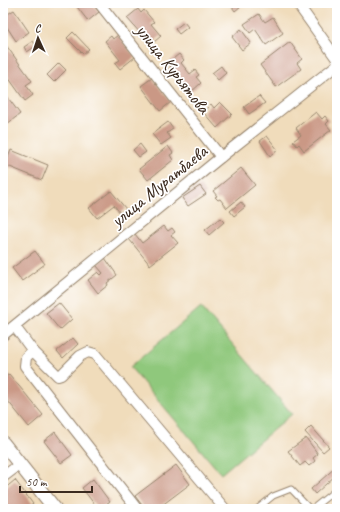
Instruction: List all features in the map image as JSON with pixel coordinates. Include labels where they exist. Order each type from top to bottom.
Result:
[{"type":"street","name":"улица Курьятова","points":[[99,3],[221,157]]},
{"type":"street","points":[[297,3],[337,59]]},
{"type":"street","name":"улица Муратбаева","points":[[3,335],[221,157],[337,65]]},
{"type":"street","points":[[14,327],[33,351],[58,376],[61,375],[80,356],[88,352],[95,354],[225,509]]},
{"type":"street","points":[[33,351],[26,357],[25,366],[137,509]]},
{"type":"street","points":[[3,443],[55,509]]},
{"type":"street","points":[[3,477],[20,464]]},
{"type":"lane","points":[[257,509],[272,496],[291,489],[311,509],[337,490]]},
{"type":"green space","points":[[201,307],[292,414],[221,474],[130,367]]},
{"type":"building","points":[[74,3],[92,3],[99,12],[88,21]]},
{"type":"building","points":[[229,3],[238,3],[241,6],[235,11]]},
{"type":"building","points":[[138,9],[141,13],[144,10],[154,22],[151,24],[161,36],[154,42],[151,39],[148,42],[127,18]]},
{"type":"building","points":[[14,10],[29,32],[16,41],[3,21],[3,17]]},
{"type":"building","points":[[259,14],[265,22],[273,17],[283,33],[266,45],[255,29],[250,33],[244,24]]},
{"type":"building","points":[[184,22],[188,27],[179,34],[175,29]]},
{"type":"building","points":[[241,29],[251,43],[242,50],[232,37]]},
{"type":"building","points":[[73,32],[89,49],[83,54],[67,38]]},
{"type":"building","points":[[118,35],[135,57],[120,69],[115,63],[120,60],[105,41],[111,36],[113,39]]},
{"type":"building","points":[[3,41],[32,81],[26,85],[33,95],[25,101],[3,70]]},
{"type":"building","points":[[33,41],[36,46],[27,52],[24,47]]},
{"type":"building","points":[[290,42],[302,59],[297,63],[301,69],[276,87],[260,65]]},
{"type":"building","points":[[179,54],[184,60],[181,63],[190,74],[195,70],[199,75],[196,77],[201,83],[190,93],[169,69],[171,67],[168,63]]},
{"type":"building","points":[[59,63],[66,70],[54,82],[47,75]]},
{"type":"building","points":[[221,66],[226,73],[218,80],[212,73]]},
{"type":"building","points":[[152,78],[171,102],[160,111],[141,86]]},
{"type":"building","points":[[3,91],[20,114],[7,124],[3,119]]},
{"type":"building","points":[[259,96],[265,103],[249,114],[244,107]]},
{"type":"building","points":[[220,102],[232,114],[217,128],[203,112],[211,104],[214,108]]},
{"type":"building","points":[[316,112],[322,119],[325,116],[329,121],[326,124],[331,130],[304,151],[299,144],[297,146],[293,141],[301,135],[296,128]]},
{"type":"building","points":[[168,122],[173,129],[167,133],[171,138],[161,145],[152,134]]},
{"type":"building","points":[[267,136],[278,150],[270,156],[260,141]]},
{"type":"building","points":[[140,144],[146,152],[139,157],[133,150]]},
{"type":"building","points":[[168,146],[173,153],[170,155],[173,160],[148,180],[139,169]]},
{"type":"building","points":[[11,150],[48,165],[42,180],[5,165]]},
{"type":"building","points":[[241,168],[255,185],[227,208],[220,199],[218,200],[215,197],[217,196],[213,191]]},
{"type":"building","points":[[200,186],[206,194],[188,206],[182,198]]},
{"type":"building","points":[[111,191],[126,209],[120,213],[114,205],[97,218],[89,208]]},
{"type":"building","points":[[241,202],[245,207],[234,216],[230,211]]},
{"type":"building","points":[[220,218],[224,222],[209,235],[205,230]]},
{"type":"building","points":[[164,226],[168,231],[172,228],[175,232],[171,235],[178,243],[150,265],[129,239],[135,234],[142,243]]},
{"type":"building","points":[[35,251],[45,264],[22,281],[12,268]]},
{"type":"building","points":[[105,258],[117,275],[98,293],[88,280],[98,272],[101,275],[103,273],[96,265]]},
{"type":"building","points":[[59,303],[72,319],[60,330],[46,313]]},
{"type":"building","points":[[73,338],[78,344],[63,358],[57,351]]},
{"type":"building","points":[[9,374],[43,415],[29,427],[3,395],[3,379]]},
{"type":"building","points":[[311,426],[329,447],[323,452],[305,432]]},
{"type":"building","points":[[55,432],[72,455],[61,463],[44,441]]},
{"type":"building","points":[[306,438],[318,454],[313,458],[315,461],[309,466],[305,462],[300,466],[288,451]]},
{"type":"building","points":[[176,465],[190,484],[157,509],[145,509],[135,496]]},
{"type":"building","points":[[337,466],[337,474],[315,494],[311,489]]},
{"type":"building","points":[[93,479],[110,502],[101,509],[98,509],[82,488]]},
{"type":"building","points":[[15,480],[33,504],[27,509],[7,509],[3,504],[3,490]]}]
